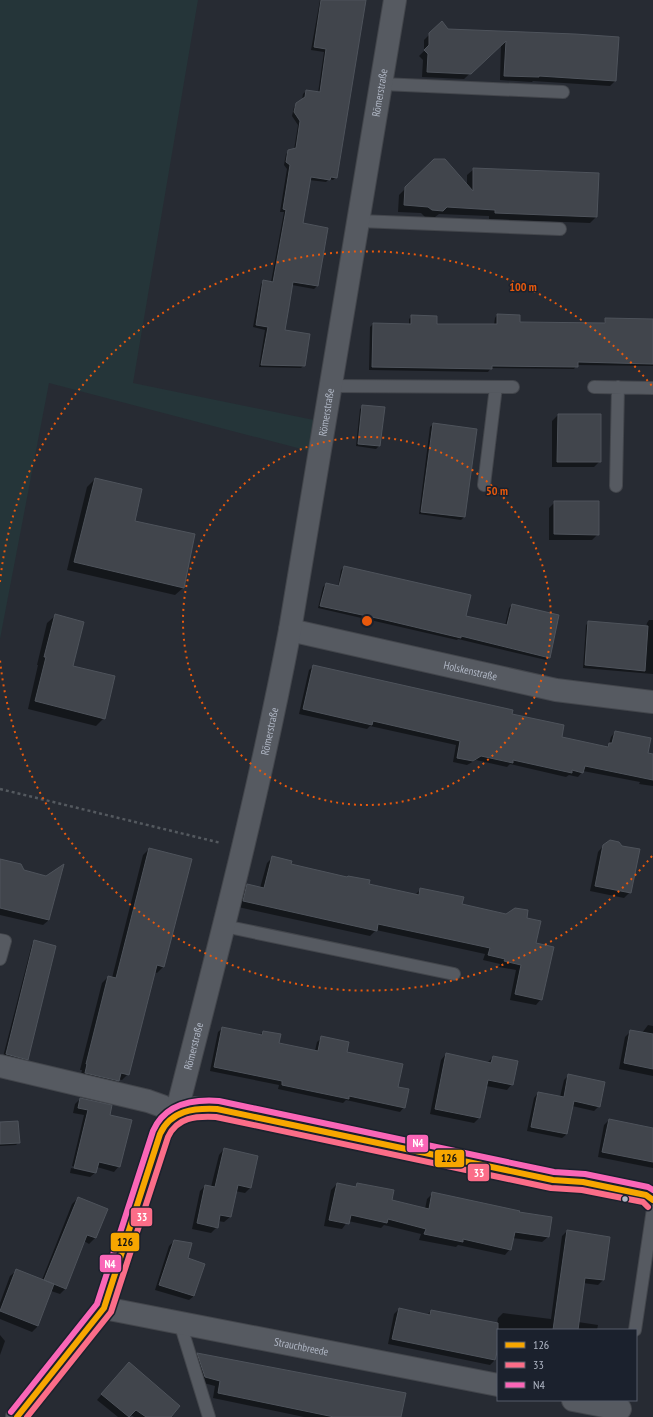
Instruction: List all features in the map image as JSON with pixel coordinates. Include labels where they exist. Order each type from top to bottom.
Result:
[{"type":"street","name":"Römerstraße","points":[[18,1417],[104,1308],[156,1147],[164,1127],[176,1114],[224,926],[278,692],[290,630],[395,0]]},
{"type":"street","name":"Holskenstraße","points":[[290,630],[556,690],[653,702]]},
{"type":"street","points":[[0,1066],[148,1101],[162,1106],[176,1114],[196,1108],[217,1110],[554,1180],[584,1182],[638,1193],[646,1195],[653,1200]]},
{"type":"street","name":"Strauchbreede","points":[[104,1308],[497,1385]]},
{"type":"street","points":[[579,1401],[623,1409]]},
{"type":"lane","points":[[382,84],[563,92]]},
{"type":"lane","points":[[359,221],[560,230]]},
{"type":"lane","points":[[330,386],[513,387]]},
{"type":"lane","points":[[484,485],[496,387]]},
{"type":"lane","points":[[594,387],[653,388]]},
{"type":"lane","points":[[616,486],[618,387]]},
{"type":"lane","points":[[224,926],[454,974]]},
{"type":"lane","points":[[0,940],[5,941],[0,959]]},
{"type":"lane","points":[[635,1329],[653,1209]]},
{"type":"lane","points":[[180,1323],[209,1417]]},
{"type":"path","points":[[0,789],[242,848]]},
{"type":"shaded area","points":[[0,0],[198,0],[133,383],[314,420],[309,451],[49,383],[0,639]]},
{"type":"building","points":[[321,0],[366,0],[337,178],[331,177],[330,180],[311,177],[303,223],[328,228],[318,286],[293,282],[285,330],[310,334],[305,366],[261,365],[268,327],[256,325],[263,280],[273,282],[286,210],[283,209],[290,165],[286,162],[288,150],[296,148],[300,121],[294,112],[296,103],[305,97],[306,90],[320,92],[326,49],[314,47]]},
{"type":"building","points":[[442,21],[448,29],[619,37],[616,81],[539,76],[504,76],[506,41],[471,74],[427,72],[428,54],[424,50],[429,45],[429,33]]},
{"type":"building","points":[[434,159],[445,159],[473,191],[473,168],[599,173],[597,217],[495,213],[495,210],[447,207],[443,211],[432,210],[428,207],[404,205],[405,187]]},
{"type":"building","points":[[497,314],[520,315],[520,322],[605,323],[605,318],[653,319],[653,364],[578,362],[578,367],[492,366],[492,369],[372,367],[373,323],[411,324],[411,315],[437,316],[437,324],[497,324]]},
{"type":"building","points":[[362,405],[385,407],[380,446],[358,444]]},
{"type":"building","points":[[558,414],[601,414],[601,462],[557,462]]},
{"type":"building","points":[[433,423],[477,429],[465,517],[421,512]]},
{"type":"building","points":[[95,478],[142,489],[135,521],[195,534],[184,588],[74,562]]},
{"type":"building","points":[[554,501],[599,501],[599,535],[554,534]]},
{"type":"building","points":[[344,566],[471,595],[466,616],[507,625],[512,604],[559,615],[550,658],[461,636],[461,638],[320,606],[326,583],[339,586]]},
{"type":"building","points":[[55,614],[84,622],[73,666],[115,676],[105,719],[35,701]]},
{"type":"building","points":[[588,621],[648,626],[645,671],[585,665]]},
{"type":"building","points":[[313,665],[513,710],[512,714],[564,725],[562,737],[608,747],[609,743],[612,743],[615,731],[651,738],[648,753],[653,754],[653,780],[585,766],[583,773],[572,770],[572,773],[513,760],[513,763],[481,756],[473,761],[457,758],[460,741],[373,721],[372,725],[303,709]]},
{"type":"building","points":[[610,840],[619,842],[622,846],[640,849],[631,893],[595,886],[603,845]]},
{"type":"building","points":[[149,848],[192,859],[164,967],[157,965],[129,1075],[121,1073],[119,1081],[85,1073],[86,1064],[108,976],[116,978]]},
{"type":"building","points":[[272,856],[292,861],[291,864],[347,877],[370,880],[369,884],[419,895],[420,888],[464,897],[462,904],[506,914],[515,908],[528,910],[527,918],[541,921],[536,943],[554,947],[542,1000],[515,994],[521,965],[488,955],[490,948],[378,924],[377,931],[243,901],[247,884],[264,888]]},
{"type":"building","points":[[0,859],[21,864],[24,870],[46,876],[64,864],[49,920],[0,908]]},
{"type":"building","points":[[34,940],[56,946],[28,1060],[6,1054]]},
{"type":"building","points":[[222,1027],[262,1035],[263,1031],[281,1034],[279,1043],[318,1051],[321,1036],[349,1042],[347,1052],[403,1064],[398,1087],[409,1089],[405,1108],[349,1096],[349,1099],[282,1085],[282,1081],[214,1067]]},
{"type":"building","points":[[630,1030],[653,1034],[653,1069],[624,1063]]},
{"type":"building","points":[[446,1053],[491,1063],[493,1056],[518,1061],[513,1085],[488,1080],[480,1118],[435,1109]]},
{"type":"building","points":[[568,1074],[605,1082],[600,1107],[574,1101],[567,1134],[531,1127],[538,1092],[564,1097]]},
{"type":"building","points":[[80,1098],[112,1105],[110,1115],[132,1120],[120,1167],[99,1162],[96,1173],[74,1168],[88,1110],[78,1108]]},
{"type":"building","points":[[609,1119],[653,1128],[653,1162],[602,1152]]},
{"type":"building","points":[[18,1121],[20,1143],[0,1144],[0,1122]]},
{"type":"building","points":[[224,1148],[258,1156],[251,1188],[238,1185],[231,1217],[220,1215],[218,1228],[197,1223],[205,1185],[215,1187]]},
{"type":"building","points":[[337,1183],[356,1187],[357,1183],[394,1190],[392,1200],[429,1209],[432,1192],[520,1211],[519,1212],[552,1217],[549,1237],[515,1232],[511,1250],[463,1239],[463,1242],[424,1234],[426,1229],[388,1219],[387,1223],[351,1215],[349,1224],[329,1220]]},
{"type":"building","points":[[78,1197],[108,1209],[96,1238],[87,1235],[66,1289],[44,1280]]},
{"type":"building","points":[[567,1230],[610,1237],[604,1280],[585,1278],[578,1329],[553,1329]]},
{"type":"building","points":[[174,1240],[192,1243],[188,1258],[205,1264],[194,1296],[159,1285]]},
{"type":"building","points":[[16,1269],[54,1284],[38,1326],[0,1311]]},
{"type":"building","points":[[399,1308],[430,1315],[431,1310],[498,1323],[497,1352],[495,1360],[392,1339]]},
{"type":"building","points":[[197,1353],[406,1393],[401,1417],[334,1417],[218,1393],[220,1381],[205,1377]]},
{"type":"building","points":[[129,1362],[180,1406],[171,1417],[146,1417],[136,1410],[129,1417],[101,1394]]},
{"type":"transit line","name":"N4","points":[[11,1412],[97,1304],[153,1131],[158,1122],[165,1115],[180,1105],[189,1102],[219,1101],[554,1172],[585,1174],[648,1187],[653,1190]]},
{"type":"transit line","name":"126","points":[[17,1417],[104,1308],[160,1134],[170,1120],[184,1112],[200,1109],[217,1109],[553,1180],[583,1182],[646,1195],[653,1200]]},
{"type":"transit line","name":"33","points":[[27,1417],[111,1312],[168,1137],[176,1125],[188,1119],[216,1117],[551,1188],[582,1190],[643,1202],[648,1207]]}]
